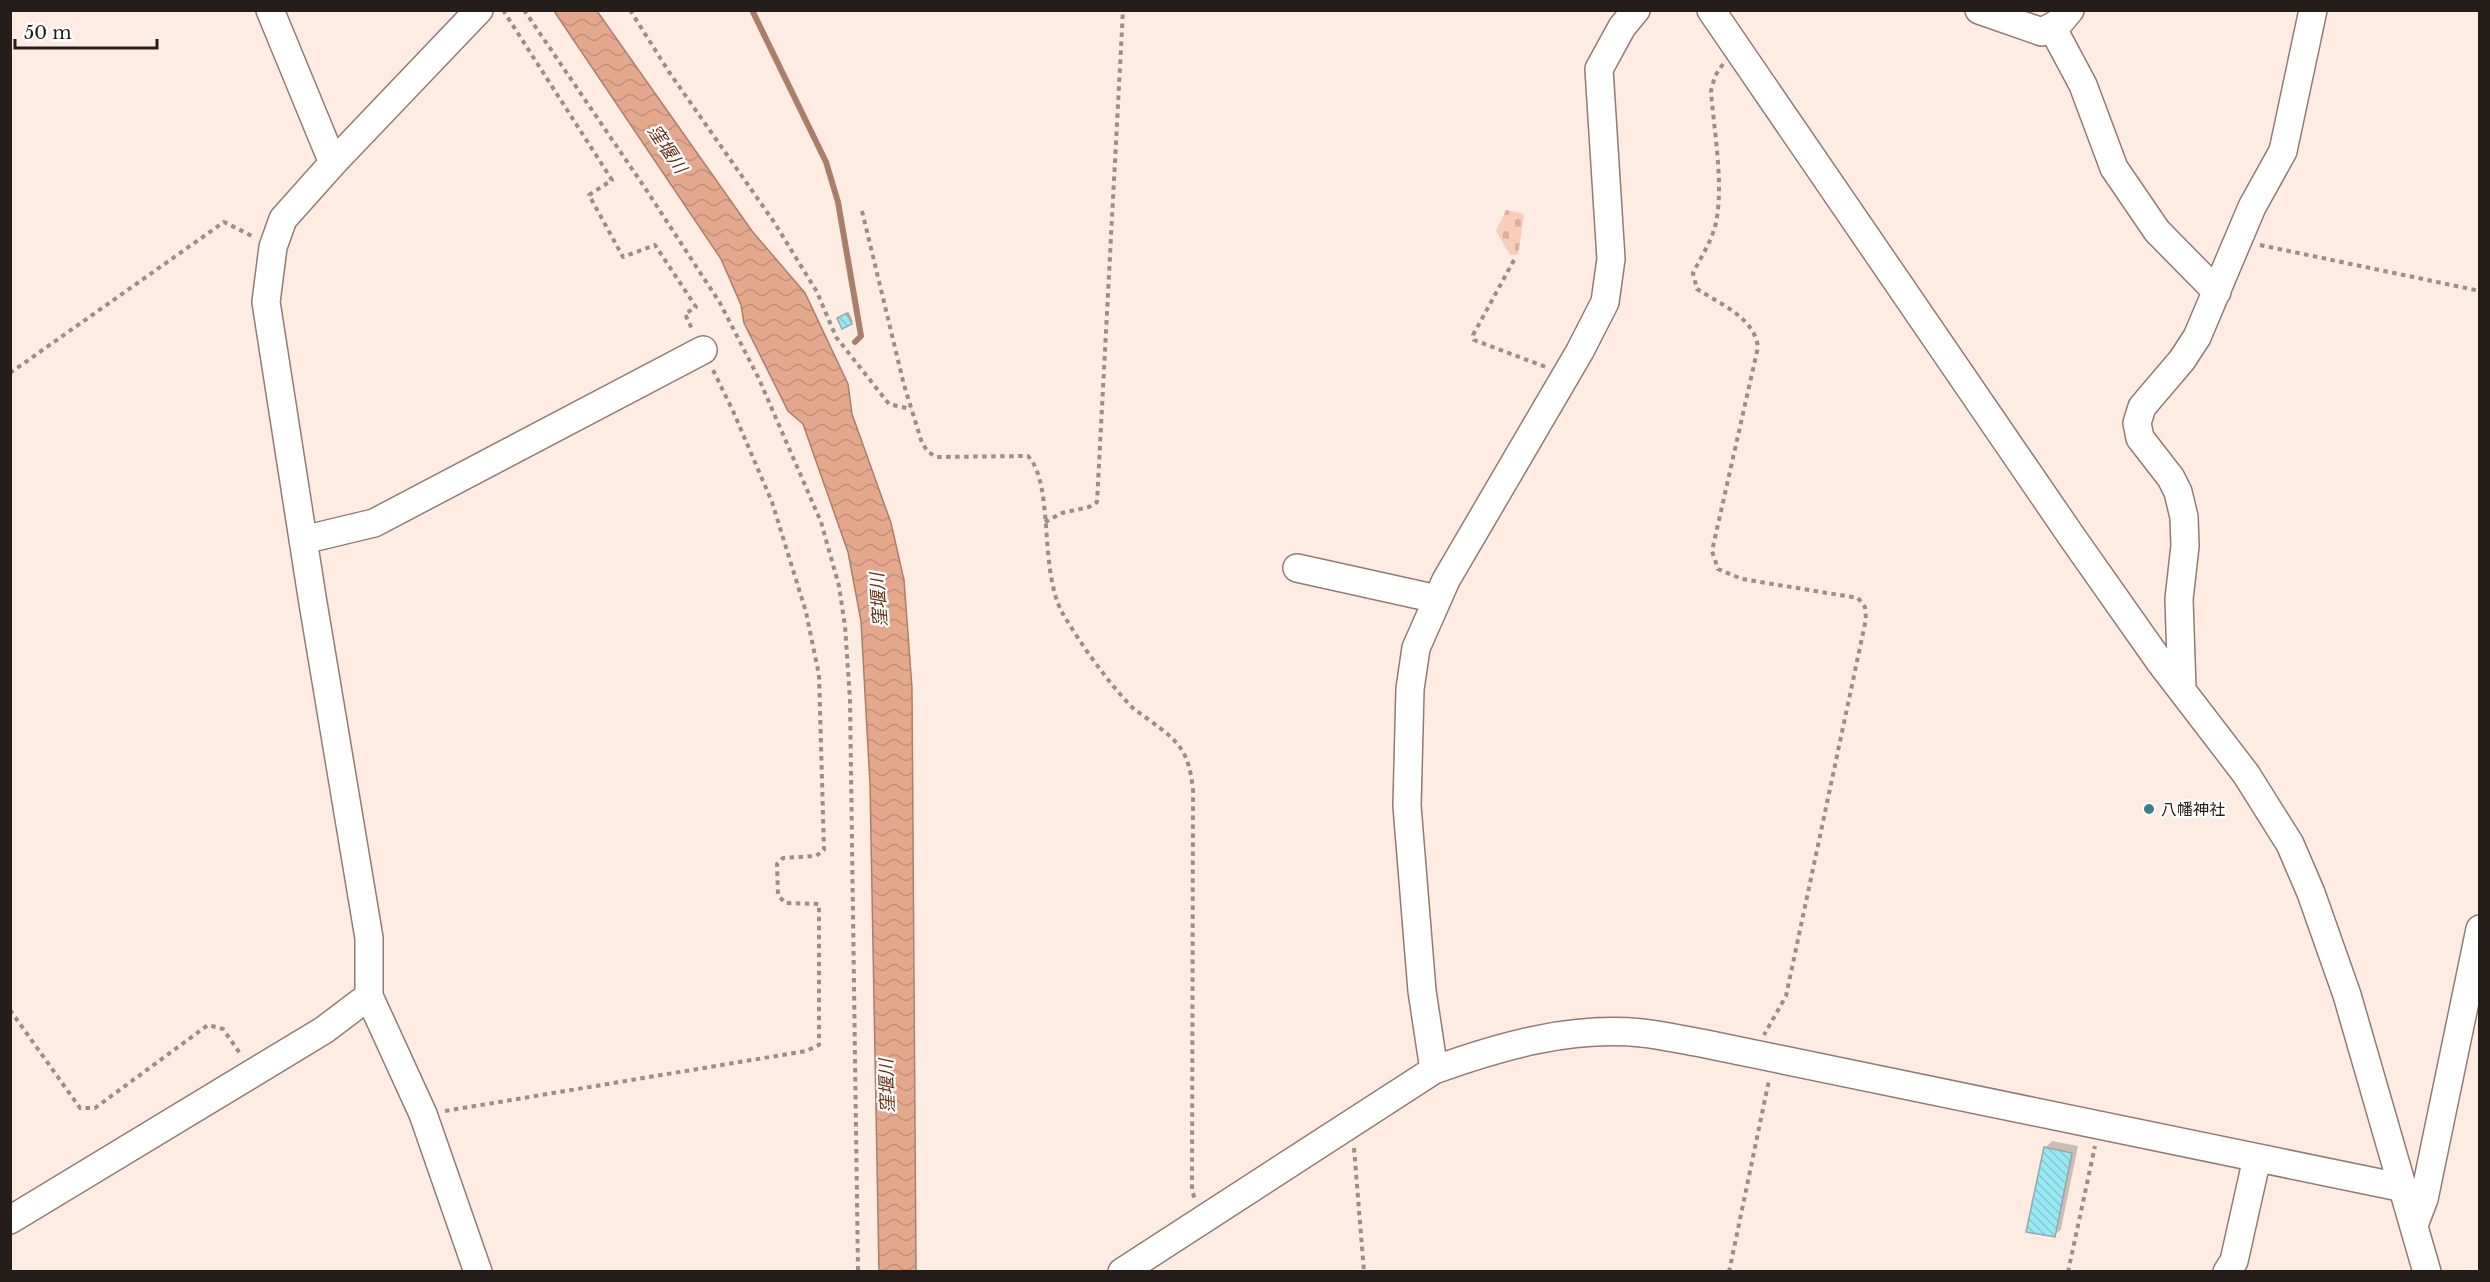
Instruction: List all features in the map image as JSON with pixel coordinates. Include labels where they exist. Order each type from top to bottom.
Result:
[{"type":"street","points":[[270,10],[333,163]]},
{"type":"street","points":[[478,1272],[423,1114],[369,996],[369,938],[266,303],[273,247],[283,219],[333,163],[479,10]]},
{"type":"street","points":[[1434,1070],[1422,990],[1411,883],[1407,806],[1410,689],[1416,648],[1446,580],[1566,375],[1605,302],[1611,259],[1599,69],[1622,27],[1636,10]]},
{"type":"street","points":[[1711,10],[2072,537],[2182,690],[2246,774],[2290,844],[2311,893],[2346,995],[2427,1272]]},
{"type":"street","points":[[1978,10],[2042,32],[2061,19],[2114,168],[2157,231],[2217,292]]},
{"type":"street","points":[[2182,690],[2179,598],[2186,546],[2184,517],[2178,492],[2171,478],[2140,438],[2136,423],[2142,407],[2182,360],[2197,337],[2252,207],[2283,151],[2313,10]]},
{"type":"street","points":[[303,540],[374,523],[703,350]]},
{"type":"street","points":[[1297,568],[1437,599]]},
{"type":"street","points":[[2414,1225],[2427,1188],[2480,929]]},
{"type":"street","points":[[10,1220],[324,1030],[369,996]]},
{"type":"street","points":[[1122,1272],[1434,1070],[1487,1052],[1543,1037],[1590,1032],[1641,1033],[2404,1188]]},
{"type":"street","points":[[2227,1272],[2234,1261],[2257,1158]]},
{"type":"path","points":[[423,1114],[806,1051],[819,1045],[819,904],[784,903],[778,895],[777,864],[783,858],[816,856],[824,850],[819,675],[806,612],[772,502],[734,411],[685,314],[696,306],[655,245],[623,257],[589,195],[612,180],[503,10]]},
{"type":"path","points":[[524,10],[720,303],[785,434],[821,522],[838,586],[845,626],[851,735],[858,1272]]},
{"type":"path","points":[[630,10],[669,72],[774,222],[817,292],[836,337],[848,355],[864,370],[889,404],[911,409]]},
{"type":"path","points":[[1045,522],[1062,513],[1089,507],[1097,502],[1123,10]]},
{"type":"path","points":[[1728,1272],[1764,1057],[1786,996],[1866,619],[1865,607],[1858,598],[1742,579],[1718,569],[1712,551],[1758,347],[1756,334],[1748,322],[1697,289],[1693,273],[1711,239],[1717,219],[1719,193],[1711,91],[1715,76],[1736,46]]},
{"type":"path","points":[[862,211],[911,409],[922,443],[928,452],[937,457],[1028,456],[1036,464],[1050,575],[1064,614],[1118,692],[1130,706],[1179,745],[1190,764],[1193,790],[1192,1191],[1201,1220]]},
{"type":"path","points":[[10,373],[224,222],[273,247]]},
{"type":"path","points":[[2238,240],[2480,291]]},
{"type":"path","points":[[1514,260],[1473,335],[1474,340],[1566,375]]},
{"type":"path","points":[[10,1010],[80,1108],[95,1108],[208,1025],[223,1029],[253,1073]]},
{"type":"path","points":[[1352,1123],[1364,1272]]},
{"type":"path","points":[[2068,1272],[2100,1126]]},
{"type":"green space","points":[[1506,210],[1524,214],[1518,255],[1510,255],[1496,231]]},
{"type":"water","name":"窪堰川","points":[[554,11],[597,11],[752,231],[805,293],[848,384],[852,414],[891,523],[904,580],[912,688],[916,1271],[879,1271],[870,784],[861,621],[848,552],[803,424],[788,411],[744,323],[741,305],[721,259]]},
{"type":"building","points":[[847,313],[852,324],[842,329],[837,318]]},
{"type":"building","points":[[2044,1147],[2072,1153],[2055,1237],[2026,1232]]},
{"type":"waterway","points":[[752,10],[826,162],[838,202],[861,336],[855,342]]},
{"type":"place","name":"八幡神社","points":[[2149,809]]}]
